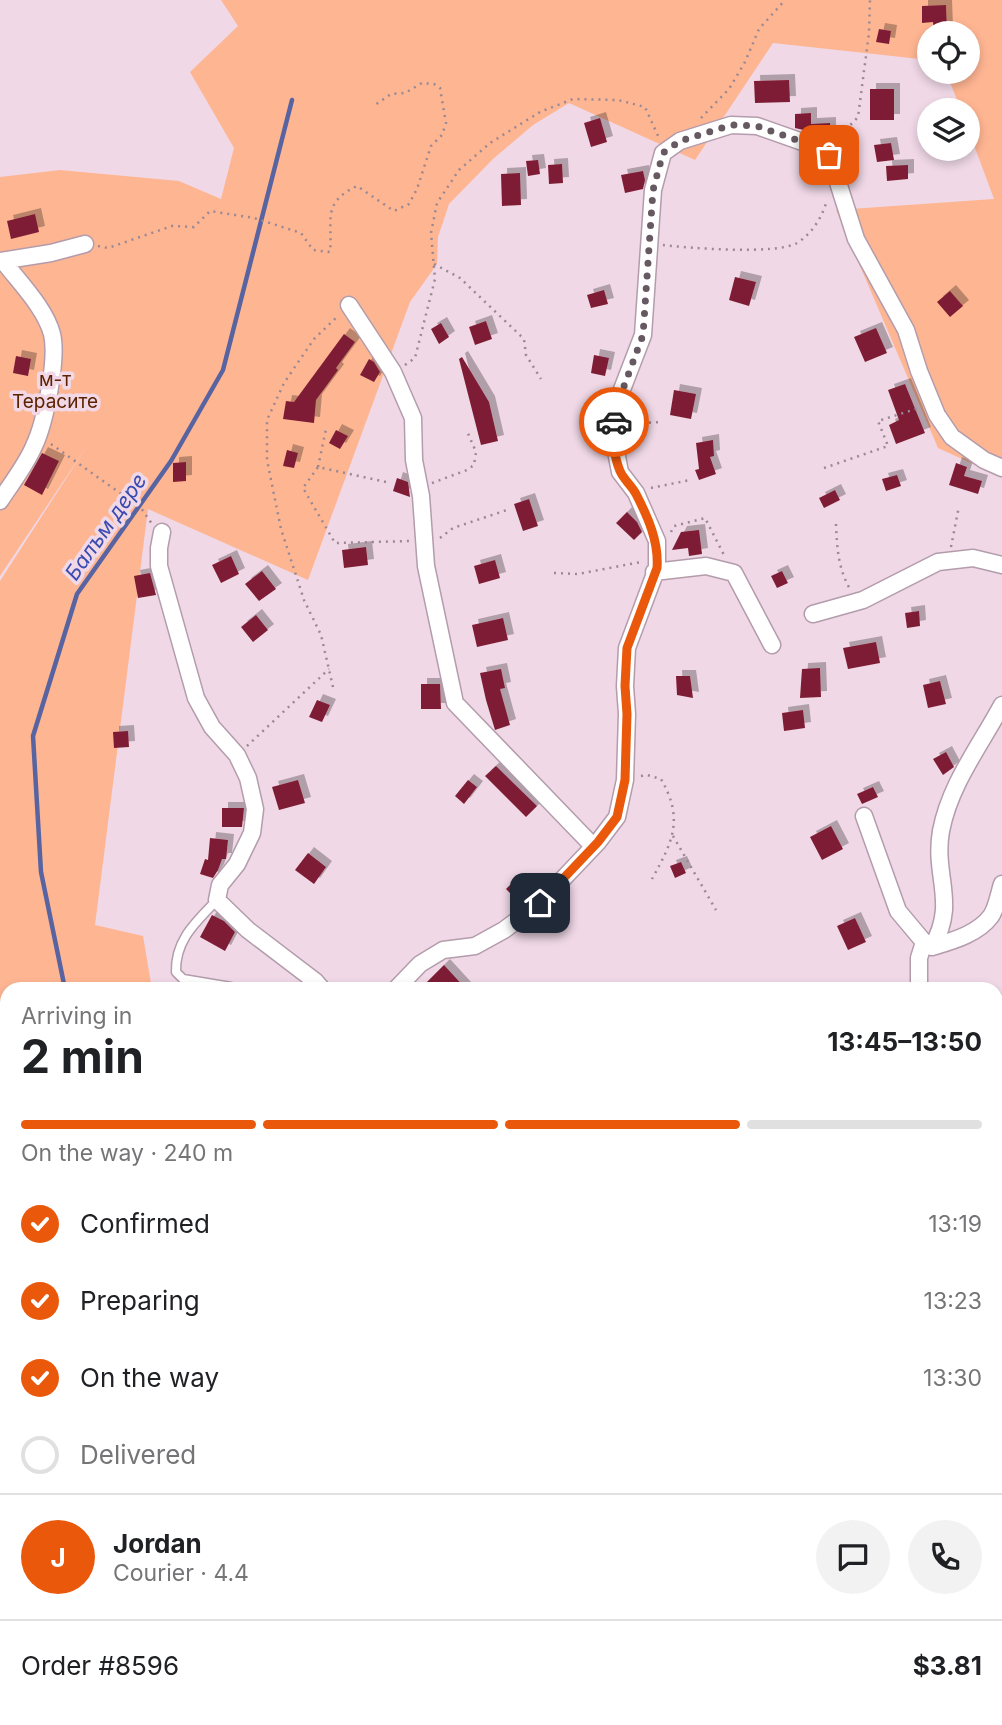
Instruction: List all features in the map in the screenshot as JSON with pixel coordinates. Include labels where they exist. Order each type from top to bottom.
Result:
[{"type":"street","points":[[402,982],[419,964],[443,950],[475,946],[504,930],[540,903],[617,817],[625,780],[627,648],[656,565],[657,541],[634,491],[620,472],[612,436],[617,405],[643,335],[653,190],[663,153],[680,141],[731,125],[757,126],[828,151],[856,239],[906,330],[932,404],[952,438],[984,460],[1002,468]]},
{"type":"street","points":[[0,502],[39,436],[54,363],[52,334],[38,307],[2,261],[85,244]]},
{"type":"street","points":[[349,305],[393,372],[413,418],[414,460],[426,566],[455,703],[593,846]]},
{"type":"street","points":[[160,540],[159,566],[196,698],[212,727],[237,755],[248,778],[255,809],[252,833],[237,864],[220,885],[217,900],[248,930],[316,982]]},
{"type":"street","points":[[813,614],[856,602],[938,562],[973,558],[1002,565]]},
{"type":"street","points":[[656,565],[706,566],[734,573],[772,645]]},
{"type":"street","points":[[919,982],[919,958],[942,930],[946,902],[939,862],[942,830],[956,782],[1002,705]]},
{"type":"street","points":[[864,816],[898,911],[928,944]]},
{"type":"street","points":[[928,944],[956,939],[978,928],[992,915],[1002,884]]},
{"type":"lane","points":[[201,982],[183,979],[176,972],[176,958],[180,943],[217,900]]},
{"type":"path","points":[[696,123],[729,89],[745,62],[759,29],[785,0]]},
{"type":"path","points":[[828,151],[858,117],[869,33],[870,0]]},
{"type":"path","points":[[85,244],[108,248],[172,226],[194,227],[210,211],[254,218],[301,233],[313,250],[330,252],[332,231],[329,216],[335,202],[357,186],[394,211],[409,204],[417,189],[431,146],[442,135],[446,123],[440,88],[433,84],[422,83],[405,93],[391,94],[375,104]]},
{"type":"path","points":[[393,372],[415,358],[435,279],[431,233],[437,203],[459,170],[490,143],[540,112],[573,99],[618,100],[645,107],[657,131],[663,153]]},
{"type":"path","points":[[649,244],[765,249],[794,245],[812,232],[827,202],[828,191]]},
{"type":"path","points":[[434,264],[460,278],[524,339],[526,355],[541,379]]},
{"type":"path","points":[[333,687],[321,635],[304,600],[281,529],[267,460],[267,420],[284,383],[314,339],[349,305]]},
{"type":"path","points":[[824,467],[888,446],[878,421],[932,404]]},
{"type":"path","points":[[614,425],[661,422]]},
{"type":"path","points":[[326,429],[318,467],[303,488],[335,543],[403,540],[425,544],[435,541],[453,528],[507,510]]},
{"type":"path","points":[[419,488],[474,465],[476,453],[467,431]]},
{"type":"path","points":[[39,436],[141,509],[160,540]]},
{"type":"path","points":[[318,467],[386,482]]},
{"type":"path","points":[[634,491],[690,480]]},
{"type":"path","points":[[950,561],[952,533],[959,506]]},
{"type":"path","points":[[554,572],[578,574],[656,565],[674,526],[705,518],[734,573]]},
{"type":"path","points":[[836,524],[837,555],[842,575],[856,602]]},
{"type":"path","points":[[237,755],[329,668]]},
{"type":"path","points":[[625,780],[647,775],[661,779],[671,796],[675,830],[652,880]]},
{"type":"path","points":[[673,836],[716,909]]},
{"type":"green space","name":"м-т Терасите","points":[[221,0],[1002,0],[1002,477],[938,448],[836,210],[994,199],[980,161],[980,98],[956,98],[951,84],[980,84],[980,21],[917,21],[917,59],[773,43],[695,160],[569,103],[533,125],[493,159],[449,204],[438,237],[437,264],[410,302],[308,580],[148,509],[95,925],[143,936],[151,982],[0,982],[0,581],[87,446],[0,576],[0,177],[60,170],[179,181],[221,199],[234,148],[190,72],[238,26]]},
{"type":"building","points":[[946,5],[947,21],[922,21],[922,6]]},
{"type":"building","points":[[879,29],[891,31],[889,44],[876,42]]},
{"type":"building","points":[[789,80],[790,102],[755,103],[754,81]]},
{"type":"building","points":[[870,89],[894,89],[894,120],[870,120]]},
{"type":"building","points":[[811,113],[811,124],[830,123],[830,141],[812,132],[795,128],[795,114]]},
{"type":"building","points":[[600,118],[607,142],[591,147],[584,123]]},
{"type":"building","points":[[891,143],[894,160],[877,162],[874,145]]},
{"type":"building","points":[[538,160],[540,174],[528,176],[526,161]]},
{"type":"building","points":[[562,164],[563,183],[549,184],[548,165]]},
{"type":"building","points":[[908,165],[908,179],[887,181],[886,166]]},
{"type":"building","points":[[643,171],[643,189],[625,193],[621,175]]},
{"type":"building","points":[[520,173],[521,205],[502,206],[501,174]]},
{"type":"building","points":[[35,214],[39,232],[11,239],[7,221]]},
{"type":"building","points":[[735,277],[756,282],[749,306],[729,300]]},
{"type":"building","points":[[604,290],[608,304],[591,308],[587,295]]},
{"type":"building","points":[[950,291],[963,306],[950,317],[937,302]]},
{"type":"building","points":[[486,321],[492,339],[475,345],[469,327]]},
{"type":"building","points":[[441,323],[449,337],[439,344],[431,329]]},
{"type":"building","points":[[876,328],[887,353],[865,362],[854,337]]},
{"type":"building","points":[[344,334],[355,342],[316,400],[314,423],[283,419],[286,401],[294,402]]},
{"type":"building","points":[[594,355],[609,358],[605,376],[591,373]]},
{"type":"building","points":[[16,356],[31,359],[28,376],[13,373]]},
{"type":"building","points":[[462,357],[489,402],[498,441],[481,445],[459,359]]},
{"type":"building","points":[[369,359],[380,372],[374,382],[360,375]]},
{"type":"building","points":[[905,384],[925,433],[896,444],[889,425],[899,420],[888,390]]},
{"type":"building","points":[[674,390],[696,394],[691,419],[670,415]]},
{"type":"building","points":[[336,430],[348,436],[340,449],[329,443]]},
{"type":"building","points":[[713,440],[714,456],[710,457],[716,474],[699,480],[695,470],[699,469],[696,443]]},
{"type":"building","points":[[287,450],[298,453],[294,468],[283,466]]},
{"type":"building","points":[[42,453],[59,461],[42,495],[24,485]]},
{"type":"building","points":[[186,462],[186,481],[173,482],[173,463]]},
{"type":"building","points":[[956,463],[967,467],[964,476],[982,481],[978,494],[949,485]]},
{"type":"building","points":[[897,475],[901,486],[886,491],[882,479]]},
{"type":"building","points":[[397,478],[408,482],[410,497],[393,491]]},
{"type":"building","points":[[835,490],[840,500],[824,508],[819,498]]},
{"type":"building","points":[[529,499],[538,526],[523,531],[514,504]]},
{"type":"building","points":[[627,512],[642,532],[634,540],[616,523]]},
{"type":"building","points":[[699,530],[702,554],[689,556],[688,548],[672,550],[681,532]]},
{"type":"building","points":[[366,547],[368,565],[344,568],[342,550]]},
{"type":"building","points":[[231,556],[239,574],[221,583],[212,565]]},
{"type":"building","points":[[495,560],[500,578],[479,584],[474,566]]},
{"type":"building","points":[[262,571],[276,589],[259,601],[245,584]]},
{"type":"building","points":[[782,571],[788,583],[777,588],[771,576]]},
{"type":"building","points":[[150,573],[156,595],[138,598],[134,576]]},
{"type":"building","points":[[919,611],[920,626],[907,628],[905,613]]},
{"type":"building","points":[[256,615],[268,630],[253,642],[241,627]]},
{"type":"building","points":[[503,618],[508,640],[477,647],[472,625]]},
{"type":"building","points":[[876,642],[880,663],[848,669],[843,648]]},
{"type":"building","points":[[820,668],[821,697],[800,698],[802,669]]},
{"type":"building","points":[[501,669],[505,688],[500,689],[510,725],[495,730],[480,673]]},
{"type":"building","points":[[676,676],[690,676],[693,698],[677,695]]},
{"type":"building","points":[[940,681],[946,704],[928,708],[923,685]]},
{"type":"building","points":[[421,684],[440,684],[441,709],[421,709]]},
{"type":"building","points":[[317,700],[330,705],[322,722],[309,717]]},
{"type":"building","points":[[803,710],[805,728],[784,731],[782,713]]},
{"type":"building","points":[[128,731],[129,747],[114,748],[113,732]]},
{"type":"building","points":[[946,752],[954,767],[943,775],[933,759]]},
{"type":"building","points":[[496,766],[537,806],[526,817],[485,776]]},
{"type":"building","points":[[298,780],[305,803],[279,810],[272,787]]},
{"type":"building","points":[[468,780],[477,787],[464,804],[455,796]]},
{"type":"building","points":[[873,787],[878,797],[862,804],[857,794]]},
{"type":"building","points":[[222,808],[244,808],[242,827],[222,827]]},
{"type":"building","points":[[831,826],[843,849],[822,860],[810,837]]},
{"type":"building","points":[[210,838],[228,840],[226,859],[222,859],[213,878],[200,874],[205,859],[208,860]]},
{"type":"building","points":[[308,853],[326,867],[314,884],[295,870]]},
{"type":"building","points":[[681,862],[686,873],[675,878],[670,866]]},
{"type":"building","points":[[516,879],[528,892],[518,901],[506,889]]},
{"type":"building","points":[[212,915],[224,921],[235,932],[225,951],[200,937]]},
{"type":"building","points":[[855,918],[866,942],[848,950],[837,926]]},
{"type":"building","points":[[444,965],[460,982],[427,982]]},
{"type":"waterway","name":"Балъм дере","points":[[64,982],[41,872],[33,736],[77,594],[171,461],[223,370],[292,100]]},
{"type":"way so far","points":[[614,422],[617,405],[643,335],[653,190],[663,153],[680,141],[731,125],[757,126],[828,151],[829,155]]},
{"type":"route","points":[[540,903],[598,842],[617,817],[625,780],[627,648],[657,568],[658,558],[657,541],[636,494],[620,472],[612,436],[614,422]]}]
